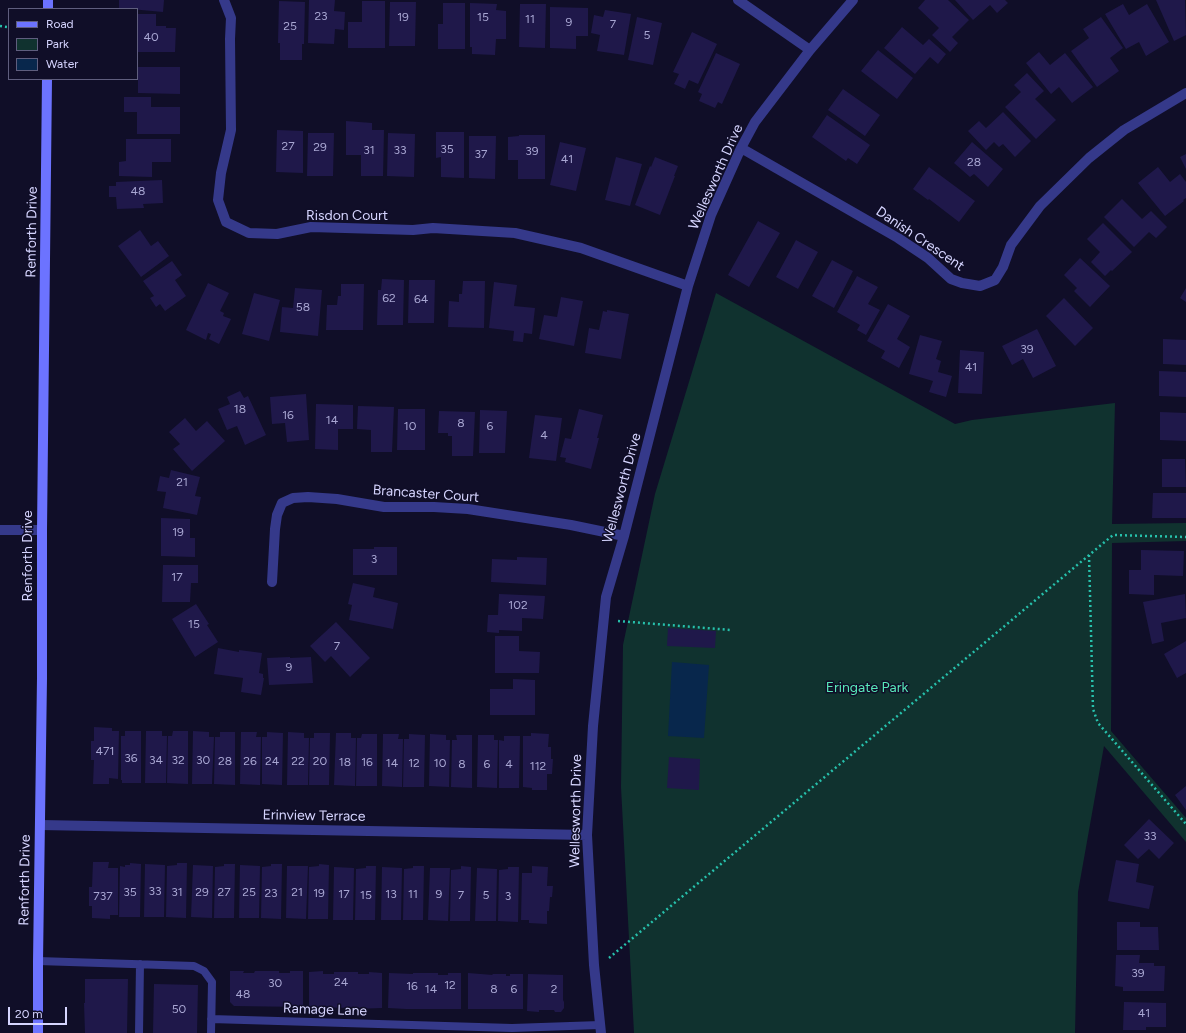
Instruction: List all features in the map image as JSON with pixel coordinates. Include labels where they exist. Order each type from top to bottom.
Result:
[{"type":"main road","name":"Renforth Drive","points":[[38,1033],[47,80]]},
{"type":"street","name":"Risdon Court","points":[[224,0],[231,18],[231,130],[221,173],[218,200],[226,222],[249,233],[277,234],[311,228],[413,230],[432,228],[515,233],[581,248],[688,286]]},
{"type":"street","points":[[738,0],[810,50]]},
{"type":"street","name":"Wellesworth Drive","points":[[601,1029],[594,965],[587,836],[593,726],[606,597],[624,536],[688,286],[711,215],[741,148],[755,122],[810,50],[853,0]]},
{"type":"street","name":"Danish Crescent","points":[[741,148],[898,238],[928,258],[951,279],[962,283],[980,286],[995,280],[1011,245],[1040,206],[1089,158],[1124,130],[1186,93]]},
{"type":"street","name":"Brancaster Court","points":[[272,582],[277,515],[282,503],[293,498],[308,497],[337,499],[384,507],[468,509],[571,525],[624,536]]},
{"type":"street","points":[[0,530],[42,530]]},
{"type":"street","name":"Erinview Terrace","points":[[40,825],[587,836]]},
{"type":"lane","points":[[38,961],[194,966],[204,970],[212,982],[211,1033]]},
{"type":"lane","points":[[139,1033],[140,964]]},
{"type":"lane","name":"Ramage Lane","points":[[211,1019],[438,1030],[513,1031],[601,1029]]},
{"type":"path","points":[[0,26],[7,27]]},
{"type":"path","points":[[594,965],[611,956],[1088,555],[1114,535],[1186,537]]},
{"type":"path","points":[[1088,555],[1093,709],[1098,723],[1186,824]]},
{"type":"path","points":[[604,620],[731,630]]},
{"type":"green space","name":"Eringate Park","points":[[716,293],[955,424],[972,420],[1115,403],[1112,524],[1186,523],[1186,541],[1112,543],[1111,731],[1186,818],[1186,842],[1104,746],[1078,892],[1075,1033],[634,1033],[621,787],[623,645],[655,494]]},
{"type":"water","points":[[672,662],[709,665],[704,738],[668,736]]},
{"type":"building","points":[[119,0],[164,0],[163,12],[138,10],[138,8],[119,8]]},
{"type":"building","points":[[309,0],[335,0],[334,11],[345,12],[344,30],[335,29],[334,44],[308,43]]},
{"type":"building","points":[[925,0],[948,0],[969,20],[952,37],[958,43],[950,52],[932,35],[939,28],[918,8]]},
{"type":"building","points":[[955,0],[1005,0],[1008,3],[997,13],[990,5],[973,20]]},
{"type":"building","points":[[1156,0],[1185,0],[1186,35],[1174,41]]},
{"type":"building","points":[[279,1],[305,2],[302,60],[280,60],[280,43],[278,43]]},
{"type":"building","points":[[362,1],[385,1],[385,48],[348,48],[348,22],[362,22]]},
{"type":"building","points":[[390,2],[416,2],[415,46],[389,46]]},
{"type":"building","points":[[443,3],[465,3],[465,49],[438,49],[438,24],[443,24]]},
{"type":"building","points":[[470,3],[497,4],[496,10],[506,11],[506,39],[496,39],[495,55],[472,54],[472,47],[470,47]]},
{"type":"building","points":[[520,4],[546,4],[545,48],[519,47]]},
{"type":"building","points":[[1123,4],[1129,15],[1147,4],[1169,42],[1146,56],[1139,42],[1126,49],[1105,14]]},
{"type":"building","points":[[550,7],[588,8],[588,36],[576,36],[576,49],[550,48]]},
{"type":"building","points":[[605,10],[631,14],[624,55],[597,51],[600,35],[591,33],[594,15],[603,17]]},
{"type":"building","points":[[138,14],[156,14],[156,26],[176,28],[175,52],[138,52]]},
{"type":"building","points":[[637,17],[662,23],[653,65],[628,60]]},
{"type":"building","points":[[1101,17],[1123,48],[1110,58],[1119,71],[1097,87],[1071,51],[1089,38],[1083,29]]},
{"type":"building","points":[[902,27],[923,45],[929,39],[946,54],[938,64],[930,57],[915,74],[884,48]]},
{"type":"building","points":[[692,32],[717,44],[698,84],[689,80],[685,89],[674,84],[679,74],[673,72]]},
{"type":"building","points":[[878,50],[913,78],[897,99],[861,71]]},
{"type":"building","points":[[1039,52],[1050,65],[1065,53],[1093,87],[1072,103],[1059,87],[1051,94],[1026,63]]},
{"type":"building","points":[[716,53],[740,64],[722,104],[718,102],[715,108],[699,101],[702,94],[698,92]]},
{"type":"building","points":[[138,67],[180,67],[180,94],[138,93]]},
{"type":"building","points":[[1027,73],[1044,91],[1035,99],[1056,120],[1036,139],[1005,107],[1021,92],[1014,85]]},
{"type":"building","points":[[843,89],[880,115],[865,136],[828,110]]},
{"type":"building","points":[[124,97],[151,97],[151,107],[180,107],[180,134],[137,134],[137,112],[124,112]]},
{"type":"building","points":[[1003,112],[1031,141],[1015,157],[1003,144],[999,147],[994,142],[986,150],[968,131],[979,121],[986,128]]},
{"type":"building","points":[[827,115],[870,145],[857,164],[848,158],[846,161],[812,137]]},
{"type":"building","points":[[346,121],[372,123],[372,130],[384,130],[383,176],[361,176],[361,155],[346,155]]},
{"type":"building","points":[[277,130],[303,131],[303,173],[276,172]]},
{"type":"building","points":[[436,132],[464,132],[464,178],[441,177],[441,157],[436,158]]},
{"type":"building","points":[[308,133],[334,133],[333,176],[307,176]]},
{"type":"building","points":[[388,133],[415,134],[414,177],[387,176]]},
{"type":"building","points":[[519,135],[545,135],[545,179],[518,179],[518,160],[508,160],[508,137]]},
{"type":"building","points":[[469,136],[496,136],[495,179],[469,178]]},
{"type":"building","points":[[126,139],[171,139],[171,162],[152,162],[152,177],[119,176],[119,162],[126,161]]},
{"type":"building","points":[[560,142],[586,148],[576,191],[550,185]]},
{"type":"building","points":[[972,142],[1003,169],[988,187],[974,174],[970,177],[954,163]]},
{"type":"building","points":[[1186,154],[1186,169],[1180,157]]},
{"type":"building","points":[[616,157],[642,164],[630,206],[605,200]]},
{"type":"building","points":[[655,157],[678,166],[660,215],[635,205]]},
{"type":"building","points":[[929,167],[975,201],[959,222],[929,199],[928,200],[913,189]]},
{"type":"building","points":[[1158,167],[1170,182],[1180,174],[1186,182],[1186,198],[1165,216],[1138,183]]},
{"type":"building","points":[[162,180],[163,203],[143,204],[144,208],[117,209],[116,197],[109,197],[109,186],[116,186],[116,182]]},
{"type":"building","points":[[1122,199],[1142,219],[1151,211],[1167,227],[1156,238],[1149,232],[1134,247],[1104,217]]},
{"type":"building","points":[[758,221],[780,233],[749,287],[728,275]]},
{"type":"building","points":[[1103,223],[1132,252],[1105,276],[1091,262],[1100,252],[1087,239]]},
{"type":"building","points":[[140,230],[151,246],[158,241],[169,256],[141,277],[118,246]]},
{"type":"building","points":[[796,240],[818,252],[798,289],[776,277]]},
{"type":"building","points":[[1080,258],[1110,286],[1090,307],[1074,291],[1077,288],[1064,275]]},
{"type":"building","points":[[832,260],[853,271],[834,308],[812,296]]},
{"type":"building","points":[[172,261],[182,275],[175,280],[186,296],[165,311],[160,304],[156,307],[150,298],[154,296],[143,281]]},
{"type":"building","points":[[857,276],[878,287],[868,304],[880,310],[866,335],[857,330],[860,325],[837,312]]},
{"type":"building","points":[[382,279],[404,280],[403,325],[377,325],[378,290],[381,290]]},
{"type":"building","points":[[409,280],[435,280],[434,323],[408,323]]},
{"type":"building","points":[[463,281],[485,281],[484,328],[448,327],[449,301],[459,302],[459,294],[462,294]]},
{"type":"building","points":[[494,282],[517,285],[514,306],[535,308],[532,334],[524,333],[523,342],[513,341],[514,331],[489,328]]},
{"type":"building","points":[[208,283],[229,293],[220,311],[224,313],[223,316],[231,319],[219,344],[209,339],[211,334],[208,333],[206,340],[186,330]]},
{"type":"building","points":[[341,284],[364,284],[363,330],[326,330],[327,305],[337,305],[338,296],[341,296]]},
{"type":"building","points":[[295,288],[322,290],[318,336],[280,332],[282,307],[293,308]]},
{"type":"building","points":[[1186,288],[1186,302],[1180,298]]},
{"type":"building","points":[[254,293],[280,300],[269,341],[242,334]]},
{"type":"building","points":[[561,297],[583,301],[574,346],[539,339],[544,315],[557,317]]},
{"type":"building","points":[[1064,298],[1093,328],[1075,346],[1046,316]]},
{"type":"building","points":[[888,304],[910,316],[897,339],[910,347],[899,368],[881,358],[885,351],[867,341]]},
{"type":"building","points":[[607,310],[629,314],[621,359],[585,353],[589,328],[599,330],[603,311],[607,312]]},
{"type":"building","points":[[1037,329],[1056,366],[1033,378],[1023,359],[1012,365],[1002,346]]},
{"type":"building","points":[[920,335],[942,341],[936,359],[941,361],[938,372],[952,376],[946,397],[929,392],[933,381],[909,374]]},
{"type":"building","points":[[1163,339],[1186,340],[1186,365],[1163,364]]},
{"type":"building","points":[[960,350],[984,352],[982,394],[958,393]]},
{"type":"building","points":[[1159,371],[1186,372],[1186,397],[1159,396]]},
{"type":"building","points":[[240,391],[244,398],[248,396],[266,435],[245,445],[237,426],[227,430],[218,409],[230,404],[227,397]]},
{"type":"building","points":[[306,394],[309,440],[287,442],[285,423],[272,424],[270,397]]},
{"type":"building","points":[[316,404],[353,405],[353,429],[338,429],[338,450],[315,449]]},
{"type":"building","points":[[358,406],[394,407],[392,452],[371,452],[371,430],[357,429]]},
{"type":"building","points":[[398,409],[425,409],[425,450],[397,450]]},
{"type":"building","points":[[579,409],[603,415],[591,469],[565,462],[566,458],[560,457],[565,438],[571,439]]},
{"type":"building","points":[[480,410],[507,411],[505,453],[479,453]]},
{"type":"building","points":[[439,411],[475,412],[473,456],[452,456],[452,436],[448,436],[448,433],[438,433]]},
{"type":"building","points":[[1160,412],[1186,413],[1186,441],[1160,440]]},
{"type":"building","points":[[535,415],[562,418],[556,461],[529,458]]},
{"type":"building","points":[[185,418],[196,431],[207,421],[225,441],[192,471],[173,449],[180,444],[169,432]]},
{"type":"building","points":[[1162,459],[1185,459],[1186,487],[1162,487]]},
{"type":"building","points":[[171,470],[200,477],[195,496],[201,497],[197,515],[163,508],[166,492],[157,491],[160,476],[169,478]]},
{"type":"building","points":[[1153,493],[1186,493],[1186,518],[1152,518]]},
{"type":"building","points":[[161,518],[190,519],[190,538],[195,538],[195,557],[161,556]]},
{"type":"building","points":[[374,547],[397,547],[397,575],[353,575],[353,549],[374,549]]},
{"type":"building","points":[[1141,550],[1184,551],[1183,576],[1154,575],[1154,595],[1129,594],[1129,570],[1141,570]]},
{"type":"building","points":[[517,557],[547,558],[546,585],[491,582],[492,559],[517,560]]},
{"type":"building","points":[[163,565],[198,565],[198,583],[191,583],[190,602],[162,602]]},
{"type":"building","points":[[353,583],[375,588],[373,597],[398,603],[393,629],[349,620],[352,605],[348,604]]},
{"type":"building","points":[[499,594],[545,596],[543,619],[522,618],[522,631],[499,630],[499,633],[487,632],[488,615],[498,615]]},
{"type":"building","points":[[1185,594],[1186,618],[1161,623],[1164,641],[1152,644],[1143,602]]},
{"type":"building","points":[[196,604],[209,624],[207,625],[218,642],[195,657],[172,619]]},
{"type":"building","points":[[336,622],[370,658],[350,677],[331,656],[325,662],[310,646]]},
{"type":"building","points":[[668,628],[716,631],[715,648],[667,646]]},
{"type":"building","points":[[495,636],[519,636],[519,651],[540,652],[539,673],[495,673]]},
{"type":"building","points":[[1186,641],[1186,673],[1177,678],[1164,654]]},
{"type":"building","points":[[218,648],[239,652],[239,650],[262,653],[259,673],[263,674],[264,678],[261,695],[241,692],[243,678],[214,674]]},
{"type":"building","points":[[311,657],[313,683],[269,685],[267,658]]},
{"type":"building","points":[[513,679],[535,680],[535,715],[490,715],[490,689],[513,689]]},
{"type":"building","points":[[94,727],[112,728],[112,731],[119,731],[118,779],[109,778],[109,784],[93,784],[94,760],[91,760],[91,741],[94,741]]},
{"type":"building","points":[[125,731],[141,731],[141,783],[122,783],[121,780],[121,736],[125,736]]},
{"type":"building","points":[[146,731],[162,731],[162,736],[167,736],[166,783],[145,783]]},
{"type":"building","points":[[173,731],[188,731],[188,784],[167,783],[168,736],[172,736]]},
{"type":"building","points":[[193,731],[209,732],[209,737],[214,737],[212,784],[192,784]]},
{"type":"building","points":[[220,732],[235,732],[235,785],[214,784],[215,737],[220,737]]},
{"type":"building","points":[[241,732],[257,732],[256,737],[261,737],[260,785],[240,784]]},
{"type":"building","points":[[267,732],[283,733],[282,785],[262,784],[262,737],[267,737]]},
{"type":"building","points":[[288,732],[304,733],[304,738],[309,738],[308,785],[287,785]]},
{"type":"building","points":[[314,733],[330,733],[329,785],[309,785],[310,738],[314,738]]},
{"type":"building","points":[[336,733],[351,733],[351,738],[356,738],[355,786],[334,785]]},
{"type":"building","points":[[531,733],[549,734],[548,747],[551,747],[551,759],[553,759],[552,774],[547,774],[547,790],[532,790],[532,788],[523,787],[523,736],[531,736]]},
{"type":"building","points":[[362,734],[377,734],[377,786],[356,786],[357,738],[361,738]]},
{"type":"building","points":[[383,734],[399,734],[398,739],[403,739],[402,787],[382,786]]},
{"type":"building","points":[[409,734],[425,735],[424,787],[403,787],[404,739],[409,739]]},
{"type":"building","points":[[430,734],[446,735],[446,740],[450,740],[449,787],[429,786]]},
{"type":"building","points":[[456,735],[472,735],[472,788],[451,787],[452,740],[457,740]]},
{"type":"building","points":[[478,735],[494,735],[494,740],[498,740],[497,788],[477,787]]},
{"type":"building","points":[[504,736],[520,736],[519,788],[499,788],[499,740],[504,741]]},
{"type":"building","points":[[669,757],[700,759],[699,790],[667,788]]},
{"type":"building","points":[[1186,786],[1186,810],[1175,795]]},
{"type":"building","points":[[1149,819],[1174,843],[1159,859],[1149,849],[1138,859],[1124,845]]},
{"type":"building","points":[[1116,860],[1139,864],[1136,882],[1154,886],[1149,909],[1108,901]]},
{"type":"building","points":[[93,862],[109,862],[108,868],[118,868],[118,915],[110,915],[110,919],[92,918],[92,906],[89,906],[89,887],[92,887]]},
{"type":"building","points":[[130,863],[141,864],[140,917],[119,917],[120,866],[125,867],[125,865],[130,865]]},
{"type":"building","points":[[177,863],[187,863],[186,918],[166,917],[167,866],[177,865]]},
{"type":"building","points":[[145,864],[165,865],[164,917],[144,917]]},
{"type":"building","points":[[224,864],[235,864],[234,918],[214,918],[215,867],[224,866]]},
{"type":"building","points":[[271,864],[282,864],[281,919],[261,918],[262,867],[271,866]]},
{"type":"building","points":[[319,864],[329,865],[328,919],[308,919],[309,867],[319,866]]},
{"type":"building","points":[[193,865],[213,866],[212,918],[191,917]]},
{"type":"building","points":[[240,865],[260,866],[259,918],[239,918]]},
{"type":"building","points":[[287,866],[308,866],[306,919],[286,918]]},
{"type":"building","points":[[366,866],[376,866],[375,920],[355,920],[356,869],[366,868]]},
{"type":"building","points":[[413,866],[424,866],[423,920],[403,920],[404,869],[413,868]]},
{"type":"building","points":[[461,866],[471,867],[470,921],[450,921],[451,870],[461,869]]},
{"type":"building","points":[[532,866],[548,867],[547,886],[553,886],[552,897],[550,897],[549,911],[547,911],[547,924],[529,923],[529,920],[521,920],[522,873],[532,873]]},
{"type":"building","points":[[334,867],[354,868],[353,920],[333,920]]},
{"type":"building","points":[[382,867],[402,868],[401,920],[381,920]]},
{"type":"building","points":[[508,867],[519,867],[518,922],[498,921],[499,870],[508,869]]},
{"type":"building","points":[[430,868],[450,868],[448,921],[428,920]]},
{"type":"building","points":[[477,868],[497,869],[496,921],[475,921]]},
{"type":"building","points":[[1117,922],[1140,922],[1140,927],[1158,927],[1159,950],[1117,950]]},
{"type":"building","points":[[1116,955],[1140,955],[1139,963],[1154,963],[1154,966],[1165,966],[1164,991],[1123,991],[1123,987],[1115,986]]},
{"type":"building","points":[[230,971],[254,973],[255,971],[279,971],[279,973],[290,973],[290,971],[303,971],[303,1007],[234,1006],[230,1002]]},
{"type":"building","points":[[323,971],[323,974],[334,974],[334,972],[358,972],[358,974],[369,974],[369,972],[382,973],[382,1008],[353,1009],[309,1007],[309,972]]},
{"type":"building","points":[[389,973],[438,973],[438,975],[448,975],[448,973],[461,973],[461,1009],[388,1008]]},
{"type":"building","points":[[468,973],[493,975],[492,974],[506,974],[506,976],[510,976],[510,974],[523,974],[523,1009],[468,1009]]},
{"type":"building","points":[[528,974],[563,975],[564,1008],[561,1012],[555,1012],[554,1010],[539,1010],[539,1012],[527,1011]]},
{"type":"building","points":[[85,979],[128,979],[127,1033],[85,1033]]},
{"type":"building","points":[[154,984],[198,985],[197,1033],[153,1033]]},
{"type":"building","points":[[1124,1002],[1166,1003],[1166,1027],[1146,1027],[1146,1030],[1123,1030]]}]
